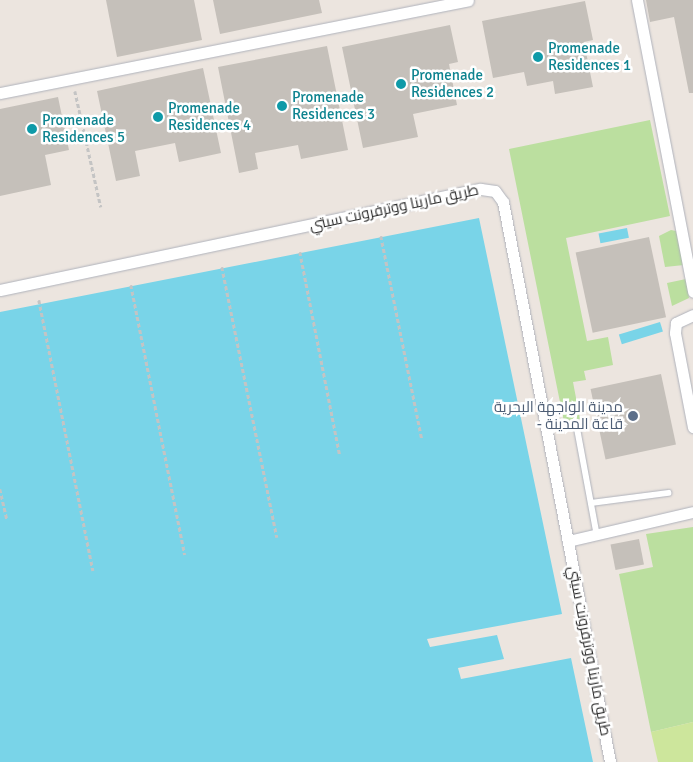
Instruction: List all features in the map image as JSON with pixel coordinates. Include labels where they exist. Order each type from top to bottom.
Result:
[{"type":"street","points":[[0,93],[468,0]]},
{"type":"street","points":[[637,0],[693,292]]},
{"type":"street","name":"طريق مارينا ووترفرونت سيتي","points":[[0,290],[481,189],[495,191],[503,202],[610,762]]},
{"type":"street","points":[[693,315],[676,323],[674,333],[693,426]]},
{"type":"street","points":[[568,541],[693,512]]},
{"type":"lane","points":[[577,426],[597,534]]},
{"type":"lane","points":[[591,503],[668,493]]},
{"type":"path","points":[[72,79],[100,207]]},
{"type":"path","points":[[381,236],[422,440]]},
{"type":"path","points":[[300,252],[340,455]]},
{"type":"path","points":[[222,267],[276,537]]},
{"type":"path","points":[[131,285],[185,555]]},
{"type":"path","points":[[39,300],[93,571]]},
{"type":"path","points":[[0,489],[7,520]]},
{"type":"green space","points":[[650,120],[670,216],[566,238],[587,341],[608,337],[613,365],[584,371],[586,380],[573,382],[580,419],[564,422],[509,149]]},
{"type":"green space","points":[[671,230],[676,231],[684,265],[665,267],[659,236]]},
{"type":"green space","points":[[686,279],[689,298],[672,306],[667,283]]},
{"type":"green space","points":[[693,527],[693,722],[651,732],[619,574],[653,567],[646,534]]},
{"type":"green space","points":[[693,722],[693,762],[658,762],[651,732]]},
{"type":"water","points":[[479,218],[562,614],[427,639],[430,647],[497,635],[504,659],[458,668],[461,679],[571,658],[593,762],[0,762],[0,312]]},
{"type":"water","points":[[627,228],[629,238],[600,243],[599,234]]},
{"type":"water","points":[[660,322],[663,332],[622,344],[619,335]]},
{"type":"building","points":[[106,0],[194,0],[202,40],[117,57]]},
{"type":"building","points":[[213,0],[319,0],[322,13],[220,34]]},
{"type":"building","points":[[646,0],[693,0],[693,93],[689,93],[674,17],[650,22]]},
{"type":"building","name":"Promenade Residences 1","points":[[585,1],[593,40],[584,42],[593,87],[555,94],[553,81],[527,86],[524,72],[493,78],[482,21]]},
{"type":"building","name":"Promenade Residences 2","points":[[450,25],[458,62],[449,64],[457,105],[413,114],[418,137],[363,148],[342,47]]},
{"type":"building","name":"Promenade Residences 3","points":[[327,46],[348,150],[301,159],[298,145],[255,153],[258,169],[239,173],[218,67]]},
{"type":"building","name":"Promenade Residences 4","points":[[203,68],[221,153],[179,162],[175,143],[135,151],[140,176],[116,181],[97,91]]},
{"type":"building","name":"Promenade Residences 5","points":[[58,97],[69,150],[45,155],[51,185],[0,196],[0,109]]},
{"type":"building","points":[[649,237],[666,317],[593,333],[576,253]]},
{"type":"building","name":"مدينة الواجهة البحرية - قاعة المدينة","points":[[661,374],[676,444],[606,459],[591,389]]},
{"type":"building","points":[[639,539],[644,565],[615,570],[611,545]]},
{"type":"place","name":"Promenade Residences 1","points":[[538,57]]},
{"type":"place","name":"Promenade Residences 2","points":[[401,84]]},
{"type":"place","name":"Promenade Residences 3","points":[[282,106]]},
{"type":"place","name":"Promenade Residences 4","points":[[158,117]]},
{"type":"place","name":"Promenade Residences 5","points":[[32,129]]},
{"type":"place","name":"مدينة الواجهة البحرية - قاعة المدينة","points":[[633,416]]}]
